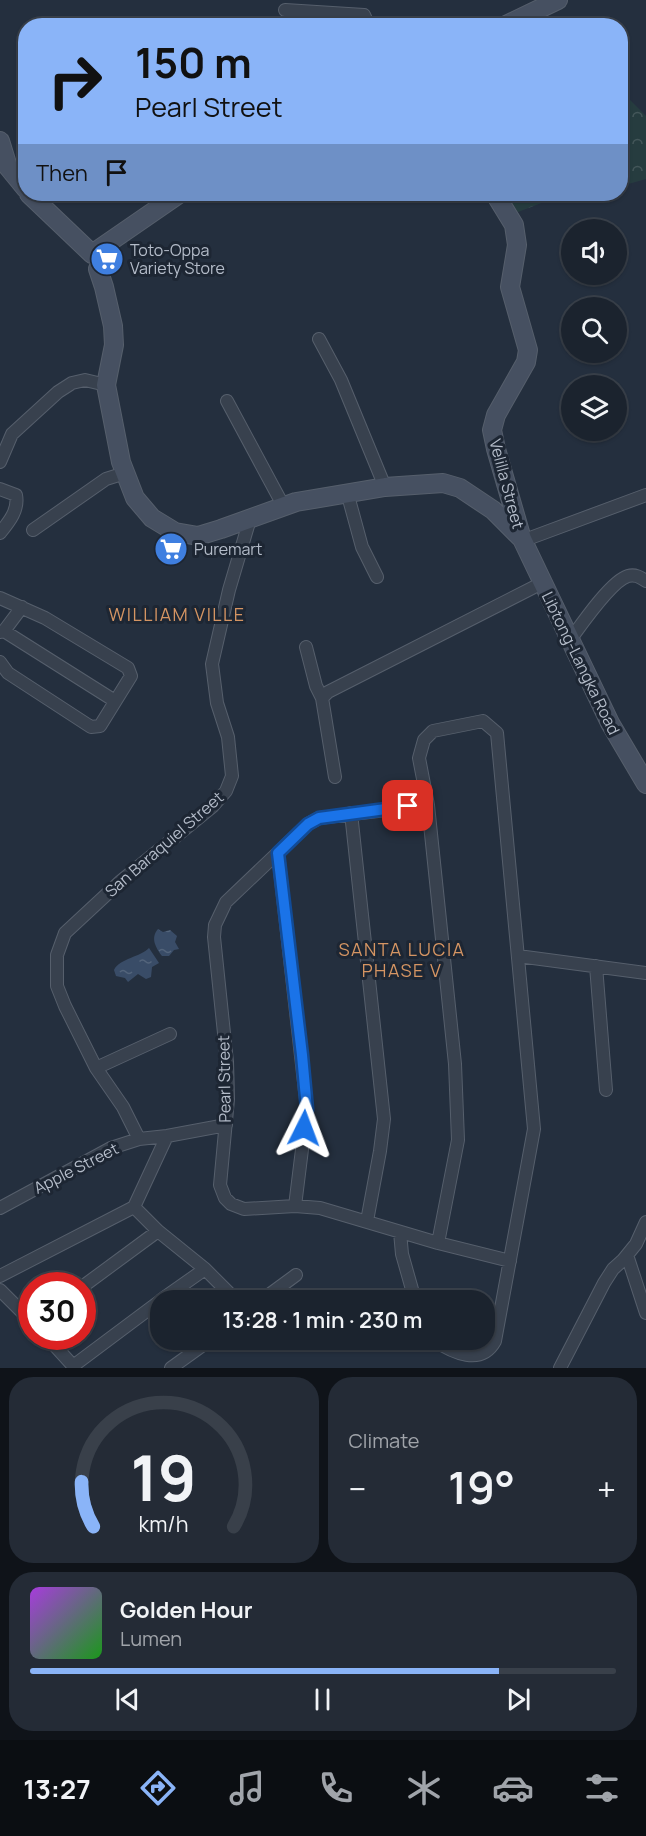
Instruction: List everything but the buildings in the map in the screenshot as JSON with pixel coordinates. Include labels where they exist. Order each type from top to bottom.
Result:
[{"type":"main road","points":[[522,18],[558,0]]},
{"type":"main road","points":[[0,141],[8,167],[18,179]]},
{"type":"main road","points":[[34,201],[95,261],[104,287],[113,327],[114,345],[106,385],[125,473],[135,498],[152,518],[175,532],[198,536],[296,502],[385,486],[443,483],[460,488],[493,510],[522,540]]},
{"type":"main road","points":[[95,261],[170,201]]},
{"type":"main road","name":"Velilla Street","points":[[499,201],[514,225],[517,245],[510,287],[528,350],[526,362],[496,415],[492,430],[522,540]]},
{"type":"main road","name":"Libtong-Langka Road","points":[[522,540],[609,723],[646,784]]},
{"type":"street","points":[[285,10],[364,15],[365,18]]},
{"type":"street","points":[[319,339],[341,380],[385,486]]},
{"type":"street","points":[[0,462],[12,434],[58,392],[72,383],[86,380],[106,385]]},
{"type":"street","points":[[227,401],[284,507]]},
{"type":"street","points":[[33,530],[106,479],[125,473]]},
{"type":"street","points":[[0,489],[16,495],[17,502],[12,517],[0,533]]},
{"type":"street","points":[[347,492],[362,547],[377,577]]},
{"type":"street","points":[[522,540],[646,495]]},
{"type":"street","name":"San Baraquiel Street","points":[[139,1139],[123,1107],[96,1068],[57,986],[57,954],[65,933],[121,881],[213,806],[226,791],[232,776],[231,753],[216,703],[212,664],[229,590],[250,519]]},
{"type":"street","points":[[570,640],[620,580],[635,575],[646,581]]},
{"type":"street","points":[[322,698],[328,692],[542,583]]},
{"type":"street","points":[[0,598],[22,607],[128,668],[130,676],[100,726],[91,727],[8,673],[0,662]]},
{"type":"street","points":[[22,607],[2,632],[115,701]]},
{"type":"street","points":[[306,647],[316,686],[322,698],[335,777]]},
{"type":"street","points":[[438,1244],[458,1140],[455,1064],[428,805],[419,758],[424,740],[433,731],[483,722],[491,726],[496,733],[534,1129],[495,1341]]},
{"type":"street","name":"Pearl Street","points":[[428,805],[329,816],[314,821],[226,902],[215,925],[215,954],[228,1099],[220,1185],[225,1198],[231,1204],[244,1209],[295,1206],[320,1208],[438,1244],[510,1261]]},
{"type":"street","points":[[351,813],[384,1119],[367,1221]]},
{"type":"street","points":[[278,853],[307,1109],[295,1206]]},
{"type":"street","points":[[518,956],[646,973]]},
{"type":"street","points":[[596,966],[606,1090]]},
{"type":"street","points":[[96,1068],[170,1034]]},
{"type":"street","name":"Apple Street","points":[[0,1208],[111,1148],[139,1139],[226,1125]]},
{"type":"street","points":[[0,1276],[134,1207],[167,1136]]},
{"type":"street","points":[[134,1207],[226,1290]]},
{"type":"street","points":[[560,1368],[604,1283],[613,1269],[636,1244],[646,1222]]},
{"type":"street","points":[[96,1277],[158,1231]]},
{"type":"street","points":[[400,1232],[402,1254],[412,1290]]},
{"type":"street","points":[[627,1255],[646,1313]]},
{"type":"street","points":[[176,1290],[205,1269]]},
{"type":"street","points":[[276,1290],[296,1275]]},
{"type":"street","points":[[0,1290],[18,1308]]},
{"type":"street","points":[[59,1350],[74,1367],[150,1309]]},
{"type":"street","points":[[171,1368],[196,1350]]},
{"type":"street","points":[[452,1350],[457,1353],[480,1356],[490,1350]]},
{"type":"green space","points":[[628,98],[646,116],[646,179],[628,184]]},
{"type":"green space","points":[[509,201],[547,201],[518,212]]},
{"type":"water","points":[[158,929],[163,932],[170,930],[177,936],[175,942],[179,949],[174,950],[169,956],[162,956],[156,946],[154,936]]},
{"type":"water","points":[[149,948],[159,963],[152,967],[151,977],[146,979],[138,974],[128,982],[125,978],[116,976],[114,970],[117,966]]},
{"type":"place","name":"Toto-Oppa Variety Store","points":[[107,259]]},
{"type":"place","name":"Puremart","points":[[171,549]]},
{"type":"district","name":"WILLIAM VILLE","points":[[177,615]]},
{"type":"district","name":"SANTA LUCIA PHASE V","points":[[402,960]]},
{"type":"route","points":[[304,1128],[307,1109],[302,1055],[278,853],[308,824],[319,818],[408,806]]}]
